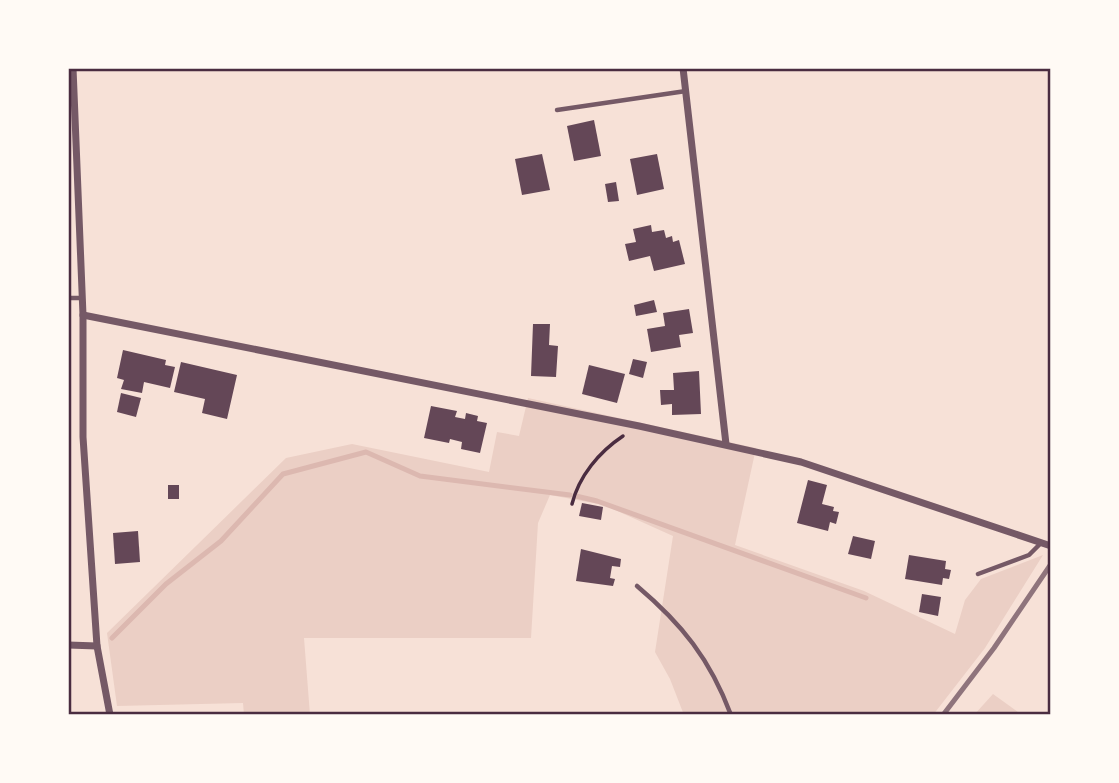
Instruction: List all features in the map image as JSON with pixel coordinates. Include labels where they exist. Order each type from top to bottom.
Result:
[{"type":"street","points":[[73,68],[83,315],[83,437],[97,646],[110,715]]},
{"type":"street","points":[[682,68],[726,444]]},
{"type":"street","points":[[83,315],[726,444],[801,462],[1051,546]]},
{"type":"street","points":[[68,645],[97,646]]},
{"type":"lane","points":[[556,110],[686,91]]},
{"type":"lane","points":[[68,298],[82,298]]},
{"type":"lane","points":[[978,574],[1029,555],[1041,542]]},
{"type":"lane","points":[[637,586],[667,612],[708,663],[731,715]]},
{"type":"path","points":[[572,504],[575,491],[586,472],[609,445],[639,426]]},
{"type":"shaded area","points":[[528,398],[756,448],[735,545],[864,591],[955,634],[965,600],[981,579],[1043,555],[985,648],[933,715],[684,715],[670,679],[655,652],[673,536],[604,505],[550,495],[538,523],[531,638],[304,638],[310,715],[244,715],[243,703],[117,706],[107,633],[286,458],[352,444],[489,472],[497,432],[519,436]]},
{"type":"shaded area","points":[[993,694],[1022,715],[974,715]]},
{"type":"building","points":[[594,120],[601,156],[574,161],[567,126]]},
{"type":"building","points":[[542,154],[550,190],[522,195],[515,159]]},
{"type":"building","points":[[657,154],[664,189],[637,195],[630,159]]},
{"type":"building","points":[[616,182],[619,201],[608,202],[605,184]]},
{"type":"building","points":[[651,225],[652,232],[664,230],[666,238],[672,236],[673,242],[679,240],[685,264],[654,271],[650,256],[629,261],[625,244],[636,242],[633,229]]},
{"type":"building","points":[[654,300],[657,312],[636,316],[634,305]]},
{"type":"building","points":[[689,309],[693,333],[679,335],[681,347],[651,352],[647,329],[665,326],[663,313]]},
{"type":"building","points":[[533,324],[550,324],[549,345],[558,346],[556,377],[531,376]]},
{"type":"building","points":[[123,350],[166,360],[165,365],[175,367],[170,388],[144,382],[142,393],[121,389],[124,380],[117,378]]},
{"type":"building","points":[[633,359],[647,362],[643,378],[629,374]]},
{"type":"building","points":[[181,362],[237,375],[227,419],[202,413],[205,399],[174,392]]},
{"type":"building","points":[[589,365],[625,374],[617,403],[582,394]]},
{"type":"building","points":[[699,371],[701,414],[672,415],[672,404],[661,405],[660,390],[674,390],[673,373]]},
{"type":"building","points":[[121,393],[141,398],[136,417],[117,412]]},
{"type":"building","points":[[431,406],[457,411],[455,417],[465,419],[466,413],[478,416],[477,421],[487,423],[480,453],[461,449],[462,442],[450,439],[449,443],[424,438]]},
{"type":"building","points":[[808,480],[827,485],[822,504],[834,507],[833,511],[839,512],[836,524],[830,522],[828,531],[797,523]]},
{"type":"building","points":[[168,485],[179,485],[179,499],[168,499]]},
{"type":"building","points":[[582,503],[603,507],[601,520],[579,516]]},
{"type":"building","points":[[138,531],[140,562],[115,564],[113,533]]},
{"type":"building","points":[[853,536],[875,541],[871,559],[848,554]]},
{"type":"building","points":[[581,549],[621,559],[620,567],[612,566],[610,578],[615,579],[613,586],[576,581]]},
{"type":"building","points":[[909,555],[946,561],[945,569],[951,570],[949,579],[943,578],[942,585],[905,579]]},
{"type":"building","points":[[922,594],[941,597],[938,616],[919,612]]},
{"type":"waterway","points":[[112,638],[166,584],[221,541],[283,474],[366,452],[420,476],[570,495]]},
{"type":"waterway","points":[[576,496],[597,501],[866,598]]},
{"type":"railway","points":[[943,715],[994,648],[1051,564]]}]
